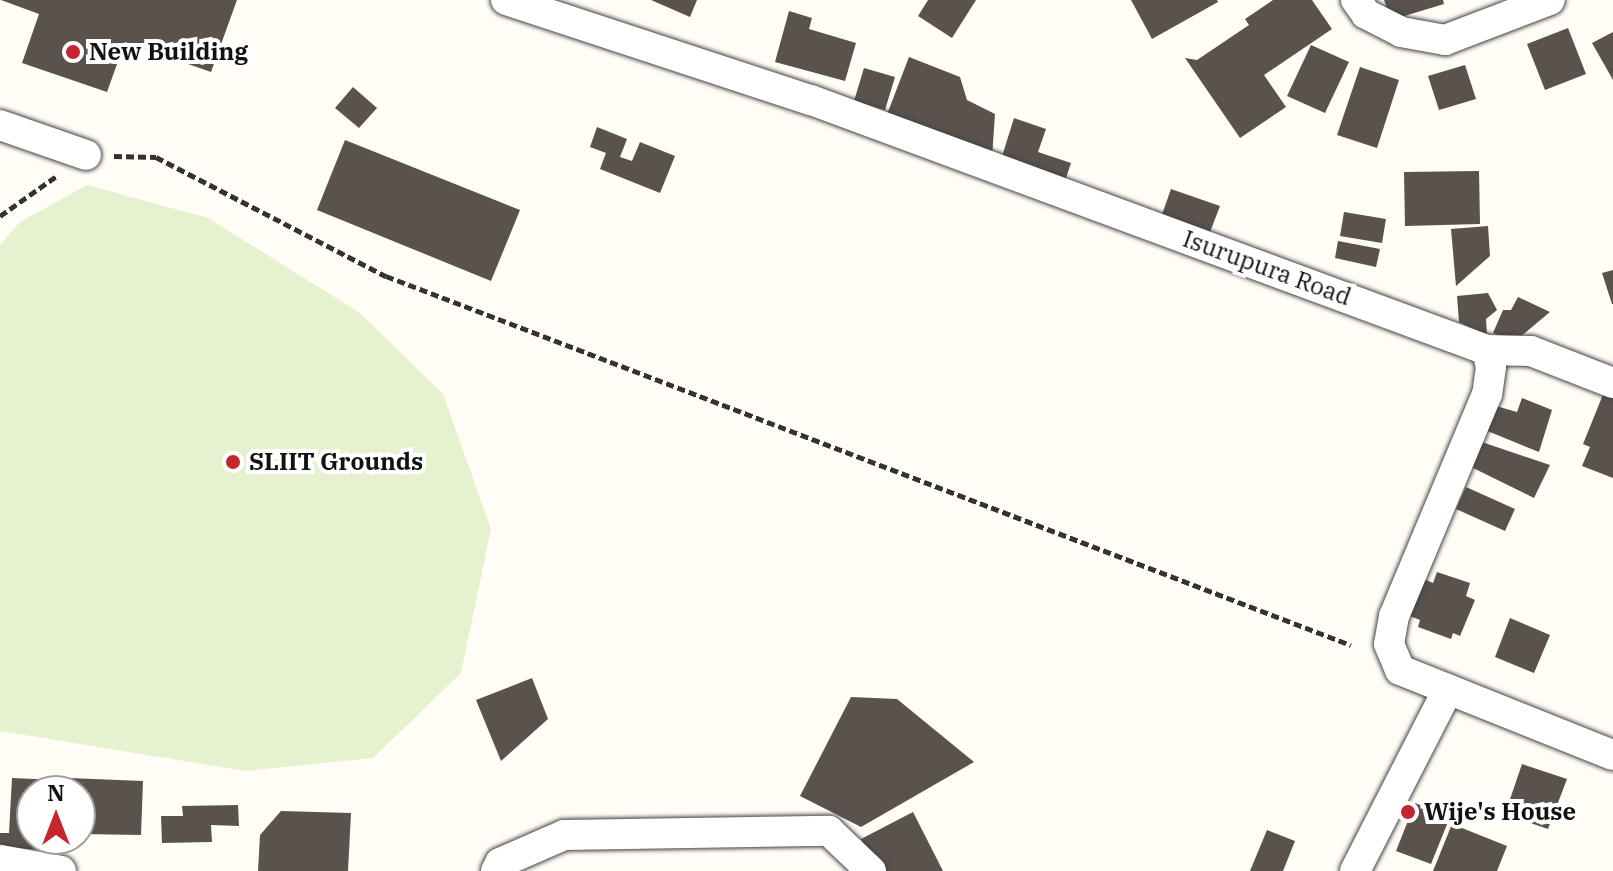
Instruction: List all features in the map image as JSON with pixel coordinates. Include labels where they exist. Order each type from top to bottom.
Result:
[{"type":"street","name":"Isurupura Road","points":[[506,0],[811,100],[1487,350],[1531,351],[1609,377]]},
{"type":"street","points":[[1356,0],[1366,14],[1401,32],[1445,40],[1550,0]]},
{"type":"street","points":[[0,125],[86,155]]},
{"type":"street","points":[[1487,350],[1491,367],[1487,394],[1394,616],[1389,644],[1400,670],[1613,755]]},
{"type":"street","points":[[1355,871],[1448,689]]},
{"type":"street","points":[[496,871],[500,863],[564,835],[829,831],[871,871]]},
{"type":"street","points":[[0,860],[61,871]]},
{"type":"path","points":[[0,216],[86,155],[156,157],[386,276],[1351,645]]},
{"type":"green space","name":"SLIIT Grounds","points":[[87,185],[208,218],[360,313],[443,394],[491,529],[461,673],[373,758],[245,771],[0,731],[0,245],[20,222]]},
{"type":"building","name":"New Building","points":[[1,0],[237,0],[211,72],[125,42],[107,92],[22,63],[39,14]]},
{"type":"building","points":[[651,0],[697,0],[690,17]]},
{"type":"building","points":[[928,0],[976,0],[952,38],[918,16]]},
{"type":"building","points":[[1131,0],[1217,0],[1218,2],[1152,39]]},
{"type":"building","points":[[1273,0],[1312,0],[1332,29],[1264,75],[1286,107],[1240,138],[1185,58],[1197,60],[1249,25],[1245,19]]},
{"type":"building","points":[[1384,0],[1443,0],[1444,4],[1391,20]]},
{"type":"building","points":[[789,11],[812,18],[809,29],[856,43],[845,81],[775,62]]},
{"type":"building","points":[[1568,28],[1586,74],[1545,90],[1527,44]]},
{"type":"building","points":[[1613,32],[1613,80],[1592,43]]},
{"type":"building","points":[[1311,45],[1349,62],[1325,113],[1287,96]]},
{"type":"building","points":[[909,57],[960,77],[967,100],[995,114],[992,158],[886,117]]},
{"type":"building","points":[[1465,65],[1476,99],[1439,110],[1428,76]]},
{"type":"building","points":[[1360,67],[1399,80],[1377,148],[1337,135]]},
{"type":"building","points":[[864,68],[895,77],[885,110],[854,101]]},
{"type":"building","points":[[353,87],[377,108],[359,128],[335,108]]},
{"type":"building","points":[[1014,118],[1046,129],[1038,152],[1071,163],[1063,187],[999,166]]},
{"type":"building","points":[[597,127],[627,139],[620,157],[632,161],[640,142],[675,156],[660,193],[600,169],[606,153],[590,147]]},
{"type":"building","points":[[345,140],[520,210],[491,281],[317,210]]},
{"type":"building","points":[[1479,171],[1480,224],[1405,226],[1404,172]]},
{"type":"building","points":[[1171,189],[1220,206],[1207,240],[1159,223]]},
{"type":"building","points":[[1344,212],[1386,219],[1382,243],[1340,236]]},
{"type":"building","points":[[1488,226],[1490,256],[1456,286],[1451,229]]},
{"type":"building","points":[[1338,241],[1380,249],[1376,267],[1335,258]]},
{"type":"building","points":[[1613,270],[1613,304],[1612,304],[1602,273]]},
{"type":"building","points":[[1488,293],[1497,310],[1486,319],[1487,335],[1459,322],[1457,296]]},
{"type":"building","points":[[1518,297],[1550,312],[1514,342],[1493,333],[1503,310],[1511,310]]},
{"type":"building","points":[[1604,392],[1613,395],[1613,478],[1582,466],[1590,447],[1583,444]]},
{"type":"building","points":[[1522,398],[1552,410],[1539,452],[1485,430],[1496,406],[1517,412]]},
{"type":"building","points":[[1476,440],[1550,465],[1534,498],[1465,464]]},
{"type":"building","points":[[1466,487],[1515,509],[1505,531],[1456,509]]},
{"type":"building","points":[[1437,572],[1470,583],[1466,596],[1475,600],[1460,636],[1453,633],[1451,639],[1418,627],[1420,620],[1402,613],[1417,576],[1433,583]]},
{"type":"building","points":[[1510,618],[1550,635],[1534,673],[1495,657]]},
{"type":"building","points":[[532,678],[548,719],[501,761],[476,700]]},
{"type":"building","points":[[851,697],[897,699],[974,762],[861,827],[800,796]]},
{"type":"building","points":[[1522,764],[1567,779],[1548,829],[1505,814]]},
{"type":"building","points":[[12,778],[16,778],[16,848],[0,847],[0,833],[9,833]]},
{"type":"building","points":[[96,779],[143,781],[141,835],[96,834]]},
{"type":"building","points":[[1415,803],[1450,817],[1431,864],[1396,851]]},
{"type":"building","points":[[238,805],[239,826],[211,825],[212,842],[162,843],[161,816],[183,816],[182,806]]},
{"type":"building","points":[[281,811],[351,813],[348,871],[258,871],[260,835]]},
{"type":"building","points":[[913,812],[943,871],[878,871],[861,839]]},
{"type":"building","points":[[1452,824],[1507,846],[1497,871],[1433,871]]},
{"type":"building","points":[[1267,830],[1295,841],[1283,871],[1250,871]]},
{"type":"place","name":"New Building","points":[[73,52]]},
{"type":"place","name":"SLIIT Grounds","points":[[233,462]]},
{"type":"place","name":"Wije's House","points":[[1408,812]]}]
